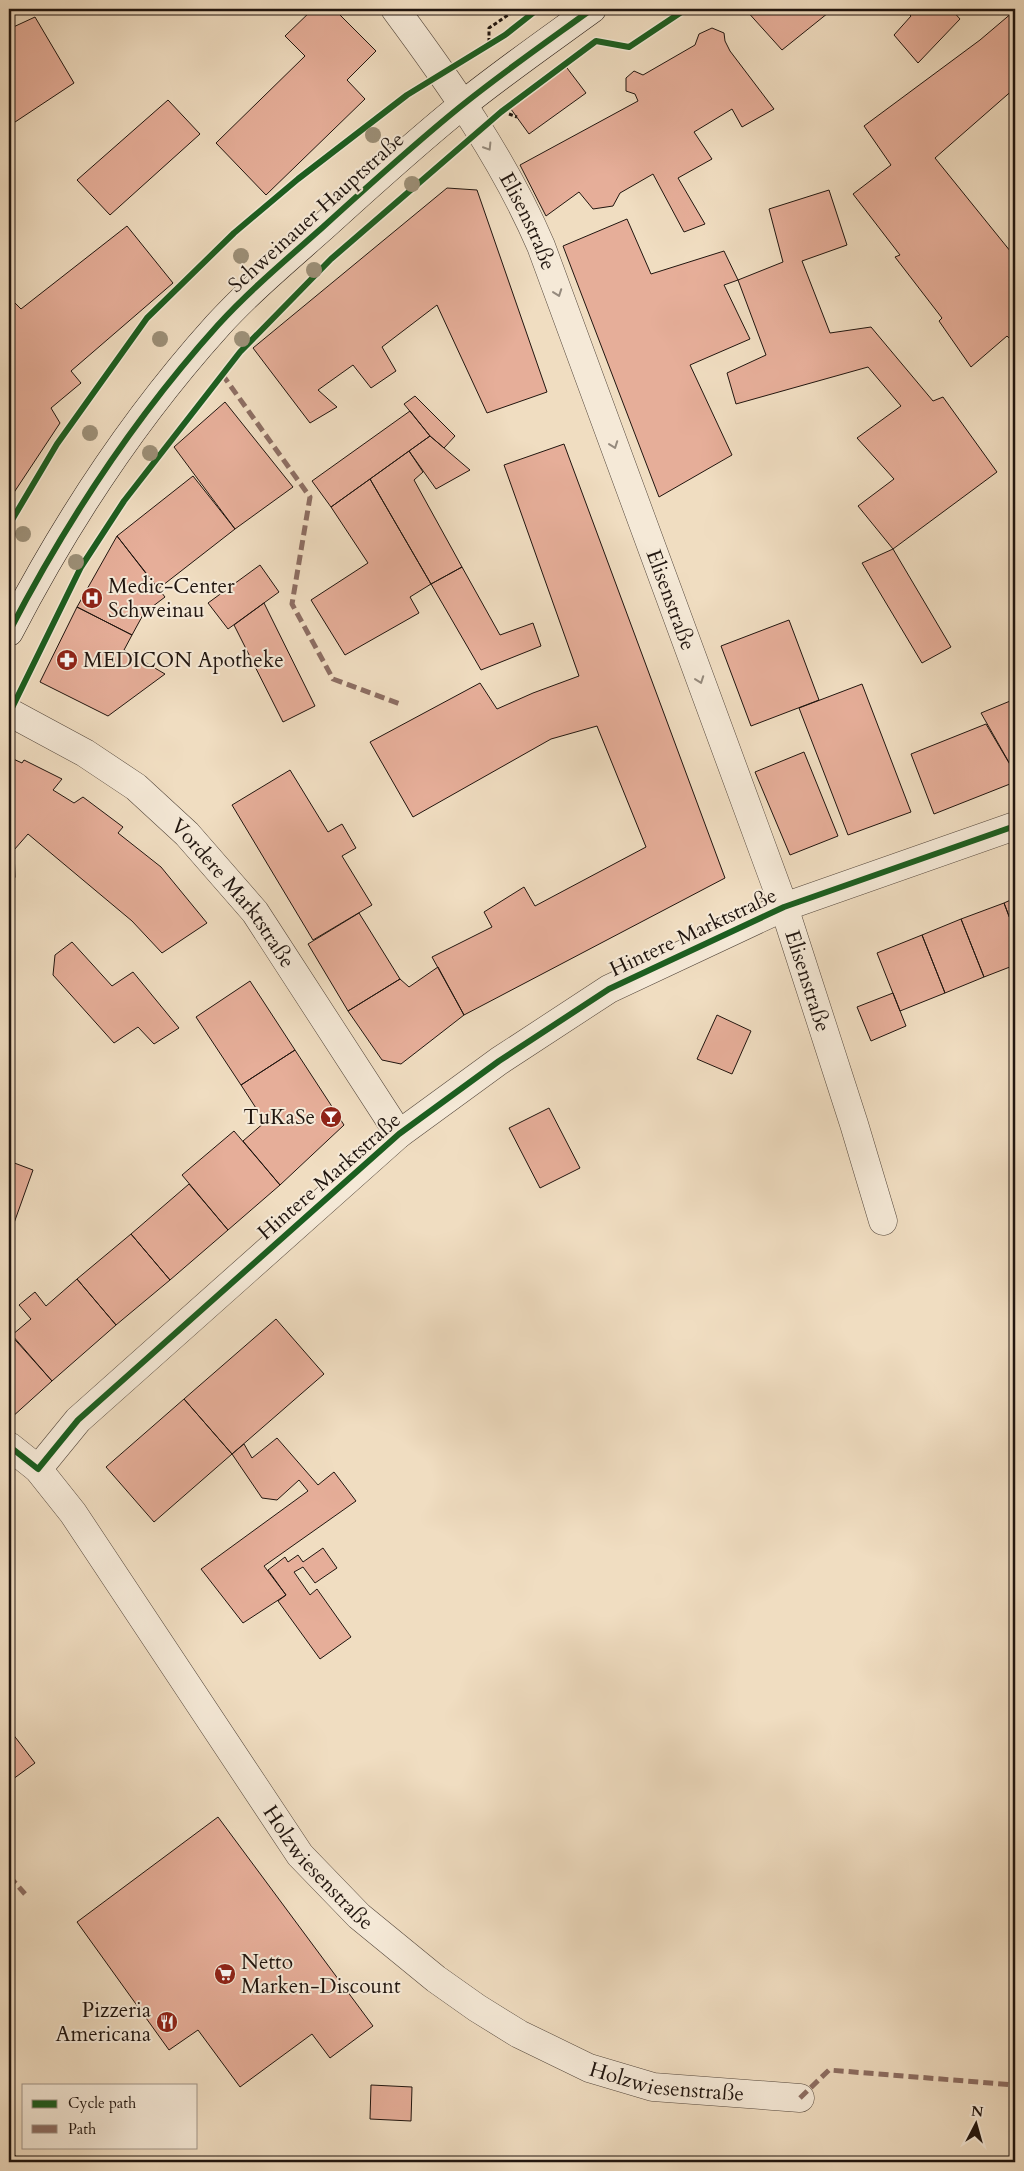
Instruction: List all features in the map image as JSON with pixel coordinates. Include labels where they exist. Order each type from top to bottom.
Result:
[{"type":"street","name":"Elisenstraße","points":[[395,9],[442,74],[508,179],[541,246],[784,907],[884,1222]]},
{"type":"street","name":"Schweinauer Hauptstraße","points":[[9,632],[43,570],[92,490],[127,438],[186,362],[220,323],[261,283],[411,147],[462,105],[592,9]]},
{"type":"street","name":"Vordere Marktstraße","points":[[9,712],[77,749],[136,787],[187,834],[255,912],[399,1134]]},
{"type":"street","name":"Hintere Marktstraße","points":[[38,1469],[56,1444],[78,1420],[399,1134],[499,1061],[609,989],[784,907],[1015,826]]},
{"type":"street","name":"Holzwiesenstraße","points":[[9,1446],[38,1469],[73,1513],[300,1855],[359,1916],[436,1979],[477,2008],[519,2034],[589,2068],[653,2087],[800,2098]]},
{"type":"path","points":[[489,45],[489,28],[516,9]]},
{"type":"building","points":[[313,9],[334,9],[376,51],[347,80],[365,99],[266,195],[216,143],[305,56],[285,36]]},
{"type":"building","points":[[745,9],[833,9],[782,50]]},
{"type":"building","points":[[904,9],[951,9],[960,19],[918,63],[894,35],[911,16]]},
{"type":"building","points":[[1013,12],[1015,14],[1015,88],[935,158],[1015,257],[1015,344],[1007,336],[971,367],[939,321],[942,318],[895,257],[900,255],[853,194],[891,165],[864,126],[980,40]]},
{"type":"building","points":[[35,17],[74,83],[9,126],[9,29]]},
{"type":"building","points":[[712,28],[724,33],[725,41],[730,51],[774,109],[742,127],[732,109],[694,132],[712,159],[678,178],[705,224],[684,232],[653,174],[620,193],[613,206],[593,209],[579,192],[546,216],[520,165],[638,101],[635,94],[626,91],[626,78],[634,71],[643,75],[695,45],[699,34]]},
{"type":"building","points":[[564,64],[586,93],[529,134],[508,105]]},
{"type":"building","points":[[168,100],[200,134],[110,215],[77,180]]},
{"type":"building","points":[[447,188],[477,190],[547,392],[487,413],[437,305],[382,347],[396,371],[371,388],[353,365],[318,390],[337,407],[310,423],[253,348]]},
{"type":"building","points":[[829,190],[847,245],[802,261],[830,333],[871,327],[933,401],[943,397],[997,472],[893,549],[858,506],[894,479],[857,438],[901,406],[868,367],[736,404],[727,373],[766,355],[738,280],[783,262],[769,209]]},
{"type":"building","points":[[627,219],[651,274],[724,251],[738,280],[724,285],[750,339],[690,365],[732,455],[659,497],[563,246]]},
{"type":"building","points":[[127,226],[173,283],[71,371],[81,383],[51,408],[60,423],[9,500],[9,297],[21,309]]},
{"type":"building","points":[[415,396],[455,436],[444,448],[430,436],[404,404]]},
{"type":"building","points":[[225,402],[293,487],[235,529],[174,447]]},
{"type":"building","points":[[410,411],[430,436],[331,507],[312,481]]},
{"type":"building","points":[[430,436],[470,470],[436,489],[409,451]]},
{"type":"building","points":[[564,444],[725,878],[464,1015],[432,957],[492,927],[484,912],[524,887],[535,906],[646,847],[597,726],[551,739],[413,817],[370,742],[480,683],[497,709],[579,676],[504,465]]},
{"type":"building","points":[[409,451],[423,472],[414,480],[462,567],[431,584],[370,479]]},
{"type":"building","points":[[193,476],[235,529],[158,589],[117,536]]},
{"type":"building","points":[[370,479],[431,584],[410,597],[419,613],[345,655],[311,600],[368,563],[331,507]]},
{"type":"building","points":[[117,536],[165,597],[144,613],[132,635],[77,607]]},
{"type":"building","points":[[893,549],[951,647],[922,663],[862,563]]},
{"type":"building","points":[[260,565],[279,592],[228,629],[208,603]]},
{"type":"building","points":[[462,567],[500,635],[533,623],[541,646],[481,670],[431,584]]},
{"type":"building","points":[[264,603],[315,706],[283,722],[234,625]]},
{"type":"building","points":[[77,607],[132,635],[124,650],[165,674],[108,716],[40,682]]},
{"type":"building","points":[[789,620],[819,700],[751,726],[721,646]]},
{"type":"building","points":[[862,684],[911,812],[848,835],[799,708]]},
{"type":"building","points":[[1015,699],[1015,773],[981,713]]},
{"type":"building","points":[[986,724],[1015,773],[1015,782],[934,814],[911,754]]},
{"type":"building","points":[[804,752],[838,836],[790,855],[755,772]]},
{"type":"building","points":[[9,757],[22,763],[24,760],[62,779],[53,790],[74,803],[83,797],[123,827],[118,833],[161,867],[207,923],[162,953],[132,921],[28,834],[14,850],[9,847]]},
{"type":"building","points":[[290,770],[328,832],[342,824],[356,848],[342,856],[372,905],[313,940],[232,805]]},
{"type":"building","points":[[9,847],[14,850],[15,877],[9,890]]},
{"type":"building","points":[[1015,898],[1015,932],[1004,903]]},
{"type":"building","points":[[1004,903],[1015,932],[1015,965],[984,977],[961,919]]},
{"type":"building","points":[[359,913],[400,979],[348,1011],[308,944]]},
{"type":"building","points":[[961,919],[984,977],[945,993],[922,935]]},
{"type":"building","points":[[922,935],[945,993],[900,1011],[877,953]]},
{"type":"building","points":[[72,942],[112,986],[133,972],[179,1028],[154,1044],[138,1027],[114,1043],[53,975],[55,955]]},
{"type":"building","points":[[438,967],[464,1015],[401,1064],[382,1060],[348,1011],[400,979],[409,987]]},
{"type":"building","points":[[250,981],[295,1050],[241,1085],[196,1017]]},
{"type":"building","points":[[893,993],[906,1026],[871,1041],[857,1007]]},
{"type":"building","points":[[717,1015],[751,1031],[732,1074],[697,1059]]},
{"type":"building","points":[[295,1050],[344,1125],[280,1185],[243,1141],[265,1122],[241,1085]]},
{"type":"building","points":[[549,1108],[580,1168],[540,1188],[509,1128]]},
{"type":"building","points":[[234,1131],[280,1185],[228,1230],[182,1175]]},
{"type":"building","points":[[9,1161],[33,1170],[9,1237]]},
{"type":"building","points":[[189,1184],[228,1230],[170,1280],[131,1234]]},
{"type":"building","points":[[131,1234],[170,1280],[116,1325],[77,1279]]},
{"type":"building","points":[[77,1279],[116,1325],[52,1381],[12,1335],[31,1319],[19,1305],[35,1292],[46,1306]]},
{"type":"building","points":[[276,1319],[324,1374],[232,1454],[184,1399]]},
{"type":"building","points":[[9,1333],[52,1381],[11,1418],[9,1416]]},
{"type":"building","points":[[184,1399],[232,1454],[154,1522],[106,1467]]},
{"type":"building","points":[[277,1438],[318,1485],[334,1472],[356,1501],[264,1566],[286,1595],[243,1623],[201,1569],[308,1491],[299,1480],[277,1500],[262,1498],[232,1454],[244,1444],[252,1458]]},
{"type":"building","points":[[323,1548],[337,1568],[315,1583],[303,1567],[294,1572],[310,1595],[317,1589],[351,1637],[320,1659],[278,1601],[286,1595],[268,1570],[285,1557],[288,1562],[298,1555],[303,1562]]},
{"type":"building","points":[[9,1729],[35,1763],[9,1782]]},
{"type":"building","name":"Netto Marken-Discount","points":[[218,1817],[373,2026],[330,2058],[312,2034],[240,2087],[198,2030],[169,2050],[77,1922]]},
{"type":"building","points":[[371,2085],[412,2087],[411,2121],[370,2119]]},
{"type":"building","points":[[9,2147],[20,2162],[9,2162]]},
{"type":"marked path","points":[[222,374],[310,497],[292,604],[333,679],[400,704]]},
{"type":"marked path","points":[[9,1876],[25,1894]]},
{"type":"marked path","points":[[800,2098],[829,2070],[1015,2085]]},
{"type":"cycle path","points":[[9,525],[57,444],[147,318],[234,233],[298,179],[407,95],[505,35],[538,9]]},
{"type":"cycle path","points":[[9,632],[54,551],[104,472],[158,396],[218,325],[269,275],[425,136],[492,82],[592,9]]},
{"type":"cycle path","points":[[9,714],[81,567],[124,501],[240,352],[331,259],[501,112],[596,41],[629,47],[686,9]]},
{"type":"cycle path","points":[[9,1446],[38,1469],[78,1420],[399,1134],[499,1061],[609,989],[784,907],[1015,826]]},
{"type":"place","name":"Medic-Center Schweinau","points":[[92,598]]},
{"type":"place","name":"MEDICON Apotheke","points":[[67,660]]},
{"type":"place","name":"TuKaSe","points":[[331,1117]]},
{"type":"place","name":"Netto Marken-Discount","points":[[225,1974]]},
{"type":"place","name":"Pizzeria Americana","points":[[167,2022]]}]
